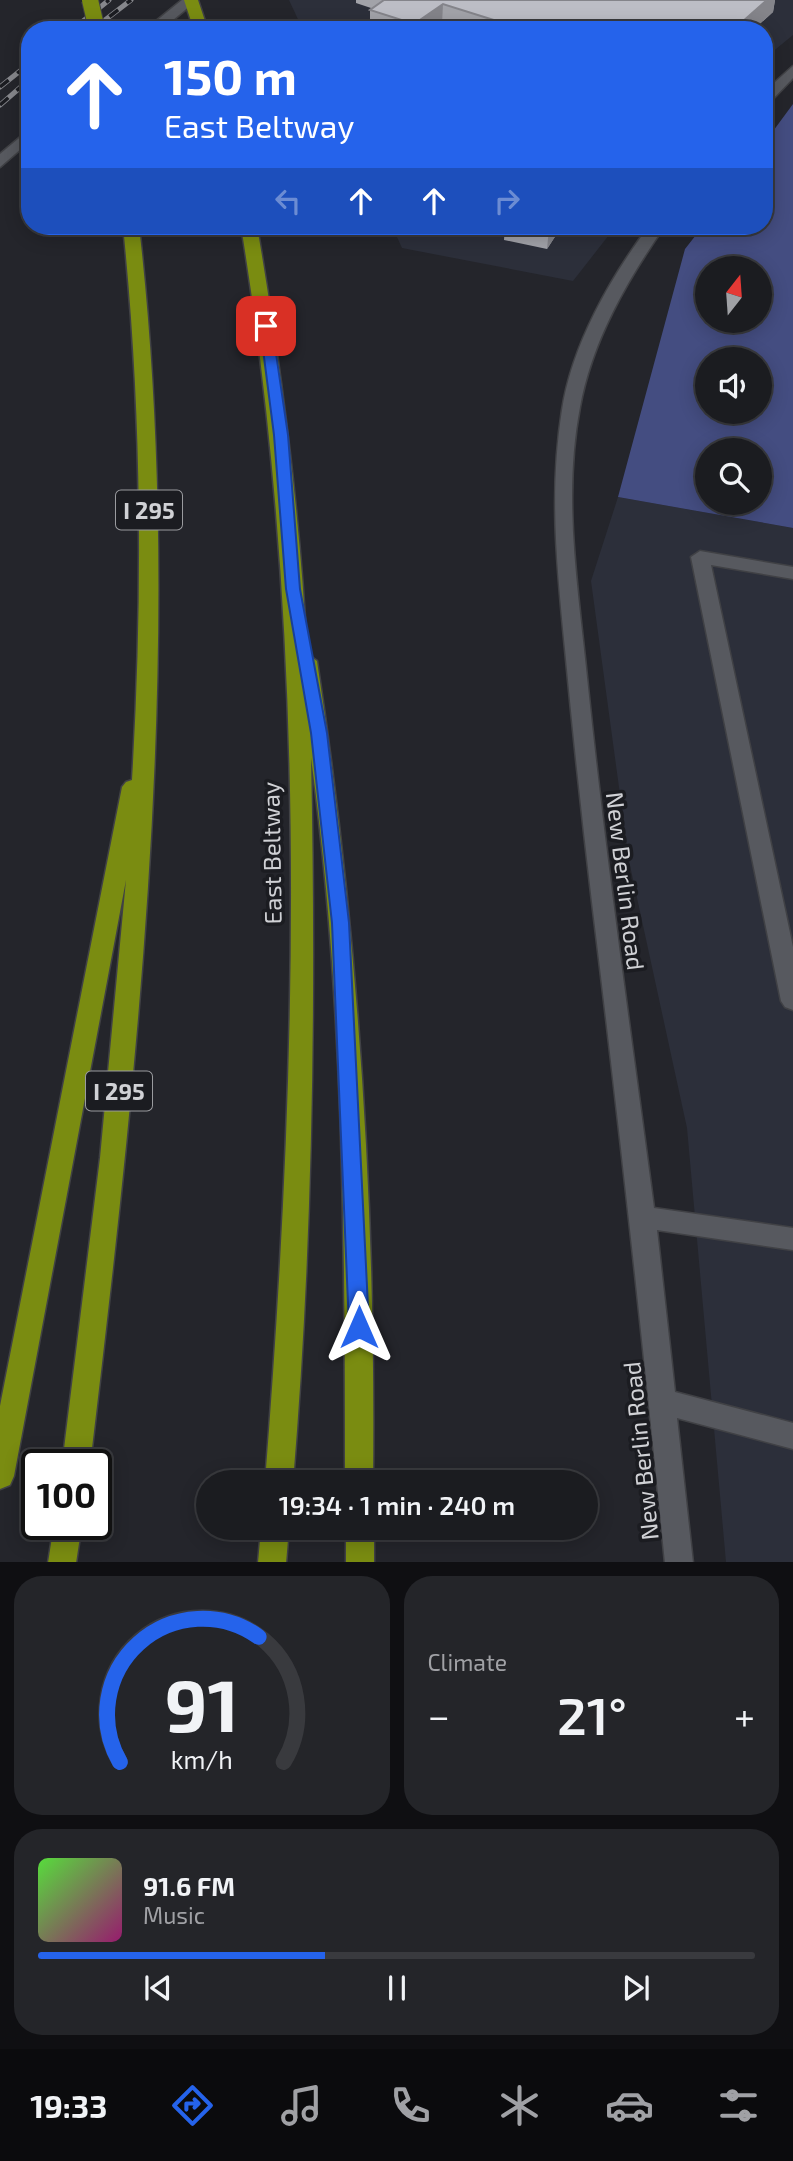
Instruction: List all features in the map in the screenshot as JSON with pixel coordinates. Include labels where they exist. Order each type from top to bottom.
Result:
[{"type":"highway","points":[[90,0],[95,21]]},
{"type":"highway","points":[[190,0],[198,21]]},
{"type":"highway","name":"I 295","points":[[78,1449],[126,1025],[137,903],[146,716],[150,518],[144,370],[132,235]]},
{"type":"highway","name":"East Beltway","points":[[250,235],[281,435],[293,589],[302,862],[293,1257],[280,1470]]},
{"type":"highway","points":[[293,589],[319,733],[340,923],[359,1275],[359,1470]]},
{"type":"highway","points":[[0,1476],[146,716]]},
{"type":"highway","points":[[62,1562],[66,1540]]},
{"type":"highway","points":[[272,1562],[274,1540]]},
{"type":"highway","points":[[359,1540],[360,1562]]},
{"type":"street","points":[[163,21],[190,0]]},
{"type":"street","points":[[773,91],[793,70]]},
{"type":"street","points":[[0,162],[21,142]]},
{"type":"street","name":"New Berlin Road","points":[[650,235],[639,249],[606,308],[584,362],[568,429],[562,522],[588,785],[643,1217],[678,1562]]},
{"type":"street","points":[[793,573],[700,556],[793,1001]]},
{"type":"street","points":[[643,1217],[793,1239]]},
{"type":"street","points":[[660,1401],[793,1436]]},
{"type":"shaded area","points":[[289,0],[793,0],[793,35],[773,51],[773,21],[299,21]]},
{"type":"shaded area","points":[[793,104],[793,528],[720,515],[772,515],[772,438],[695,438],[695,511],[618,497],[685,249],[696,235],[773,235],[773,131]]},
{"type":"shaded area","points":[[396,235],[609,235],[573,281],[402,248]]},
{"type":"shaded area","points":[[618,497],[695,511],[695,515],[720,515],[793,528],[793,1562],[726,1562],[687,1128],[629,861],[591,581]]},
{"type":"building","points":[[384,0],[767,0],[743,21],[497,21],[443,4],[418,21],[405,21],[370,10]]},
{"type":"railway","points":[[83,21],[109,0]]},
{"type":"railway","points":[[104,21],[131,0]]},
{"type":"railway","points":[[0,87],[21,70]]},
{"type":"railway","points":[[0,105],[21,87]]},
{"type":"route","points":[[266,326],[281,435],[293,589],[319,733],[340,923],[359,1275],[359,1327]]}]
